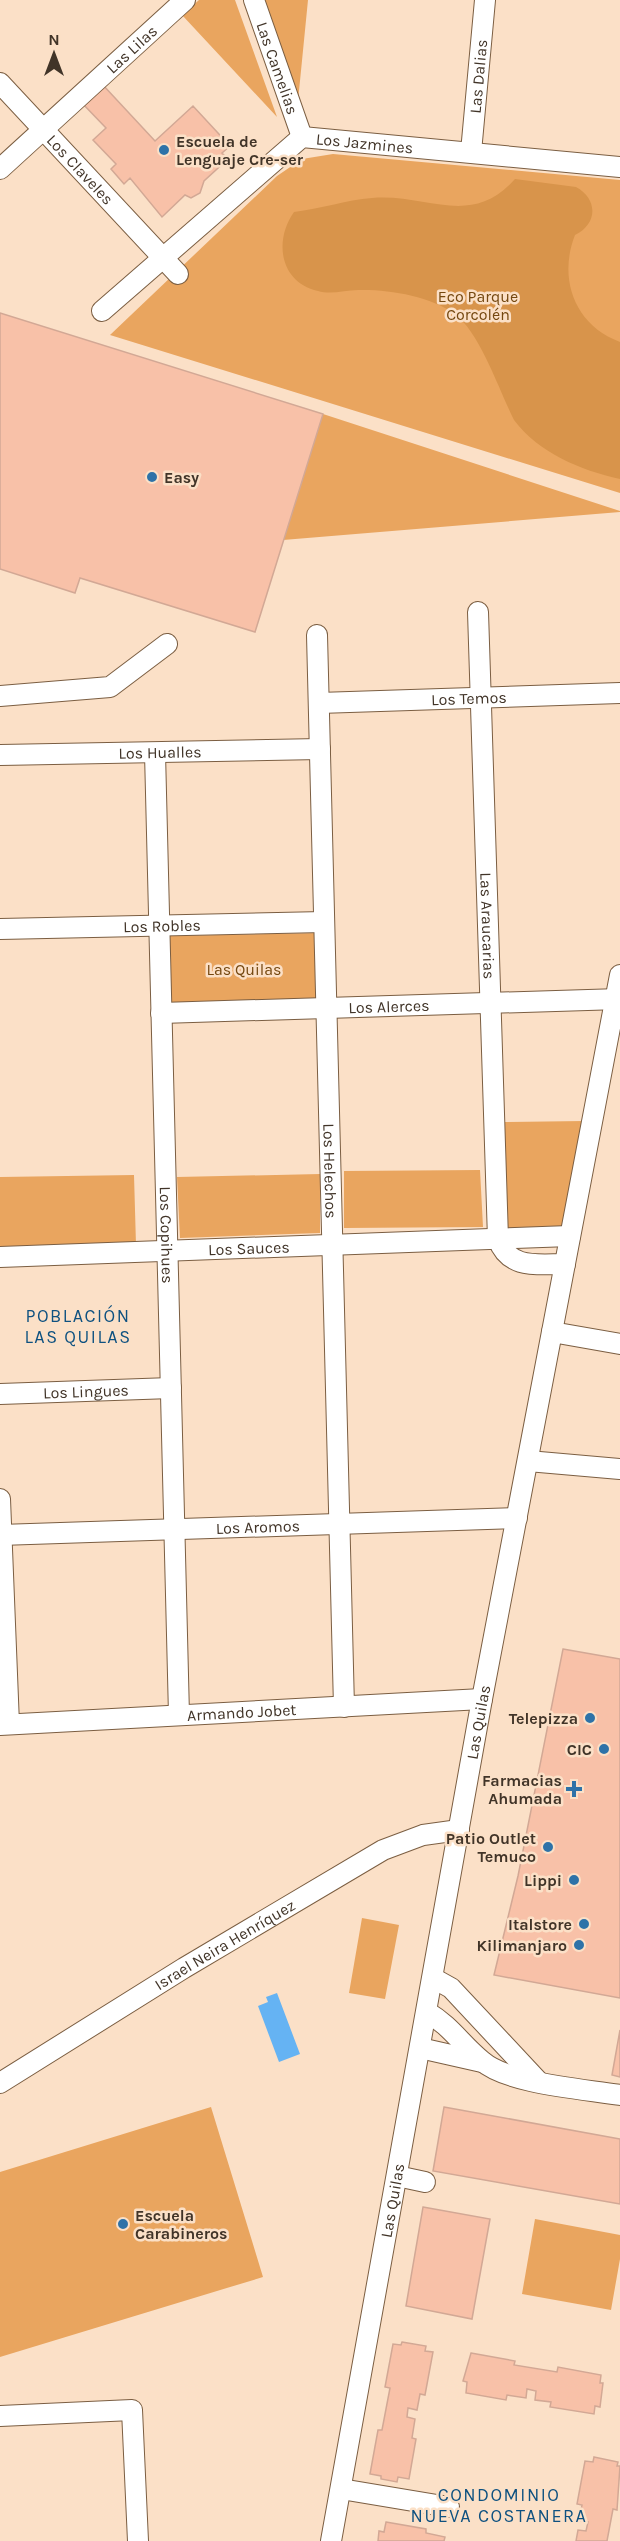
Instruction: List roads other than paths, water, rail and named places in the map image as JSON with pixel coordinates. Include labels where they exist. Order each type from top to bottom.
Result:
[{"type":"street","name":"Las Lilas","points":[[0,170],[185,0]]},
{"type":"street","name":"Las Camelias","points":[[254,0],[302,137]]},
{"type":"street","name":"Las Dalias","points":[[471,152],[485,0]]},
{"type":"street","name":"Los Claveles","points":[[0,83],[178,274]]},
{"type":"street","name":"Los Jazmines","points":[[102,311],[302,137],[620,167]]},
{"type":"street","name":"Las Araucarias","points":[[478,612],[498,1239]]},
{"type":"street","name":"Los Helechos","points":[[317,635],[344,1707]]},
{"type":"street","points":[[0,696],[110,687],[167,644]]},
{"type":"street","name":"Los Temos","points":[[319,703],[620,693]]},
{"type":"street","name":"Los Hualles","points":[[0,755],[320,749]]},
{"type":"street","name":"Los Copihues","points":[[155,753],[179,1715]]},
{"type":"street","name":"Los Robles","points":[[0,928],[324,922]]},
{"type":"street","name":"Las Quilas","points":[[332,2541],[482,1699],[570,1236],[618,999],[620,975]]},
{"type":"street","name":"Los Alerces","points":[[161,1013],[618,999]]},
{"type":"street","name":"Los Sauces","points":[[0,1257],[570,1236]]},
{"type":"street","points":[[498,1239],[506,1254],[519,1263],[565,1264]]},
{"type":"street","points":[[552,1332],[620,1344]]},
{"type":"street","name":"Los Lingues","points":[[0,1394],[171,1388]]},
{"type":"street","points":[[528,1461],[620,1469]]},
{"type":"street","points":[[0,1499],[5,1725]]},
{"type":"street","name":"Los Aromos","points":[[1,1535],[517,1518]]},
{"type":"street","name":"Armando Jobet","points":[[5,1725],[482,1699]]},
{"type":"street","name":"Israel Neira Henríquez","points":[[0,2083],[194,1962],[383,1850],[423,1835],[459,1830]]},
{"type":"street","points":[[433,1978],[451,1988],[538,2081]]},
{"type":"street","points":[[427,2012],[446,2023],[482,2062]]},
{"type":"street","points":[[420,2048],[482,2062],[505,2075],[620,2095]]},
{"type":"street","points":[[397,2176],[425,2182]]},
{"type":"street","points":[[0,2416],[132,2409],[138,2541]]},
{"type":"street","points":[[341,2489],[449,2507]]},
{"type":"water","points":[[277,1993],[300,2054],[279,2062],[258,2006],[268,2002],[266,1997]]},
{"type":"place","name":"Escuela de Lenguaje Cre-ser","points":[[164,150]]},
{"type":"place","name":"Easy","points":[[152,477]]},
{"type":"place","name":"Telepizza","points":[[590,1718]]},
{"type":"place","name":"CIC","points":[[604,1749]]},
{"type":"place","name":"Farmacias Ahumada","points":[[574,1789]]},
{"type":"place","name":"Patio Outlet Temuco","points":[[548,1847]]},
{"type":"place","name":"Lippi","points":[[574,1880]]},
{"type":"place","name":"Italstore","points":[[584,1924]]},
{"type":"place","name":"Kilimanjaro","points":[[579,1945]]},
{"type":"place","name":"Escuela Carabineros","points":[[123,2224]]},
{"type":"district","name":"POBLACIÓN LAS QUILAS","points":[[78,1326]]},
{"type":"district","name":"CONDOMINIO NUEVA COSTANERA","points":[[499,2505]]},
{"type":"park label","name":"Eco Parque Corcolén","points":[[478,305]]}]
